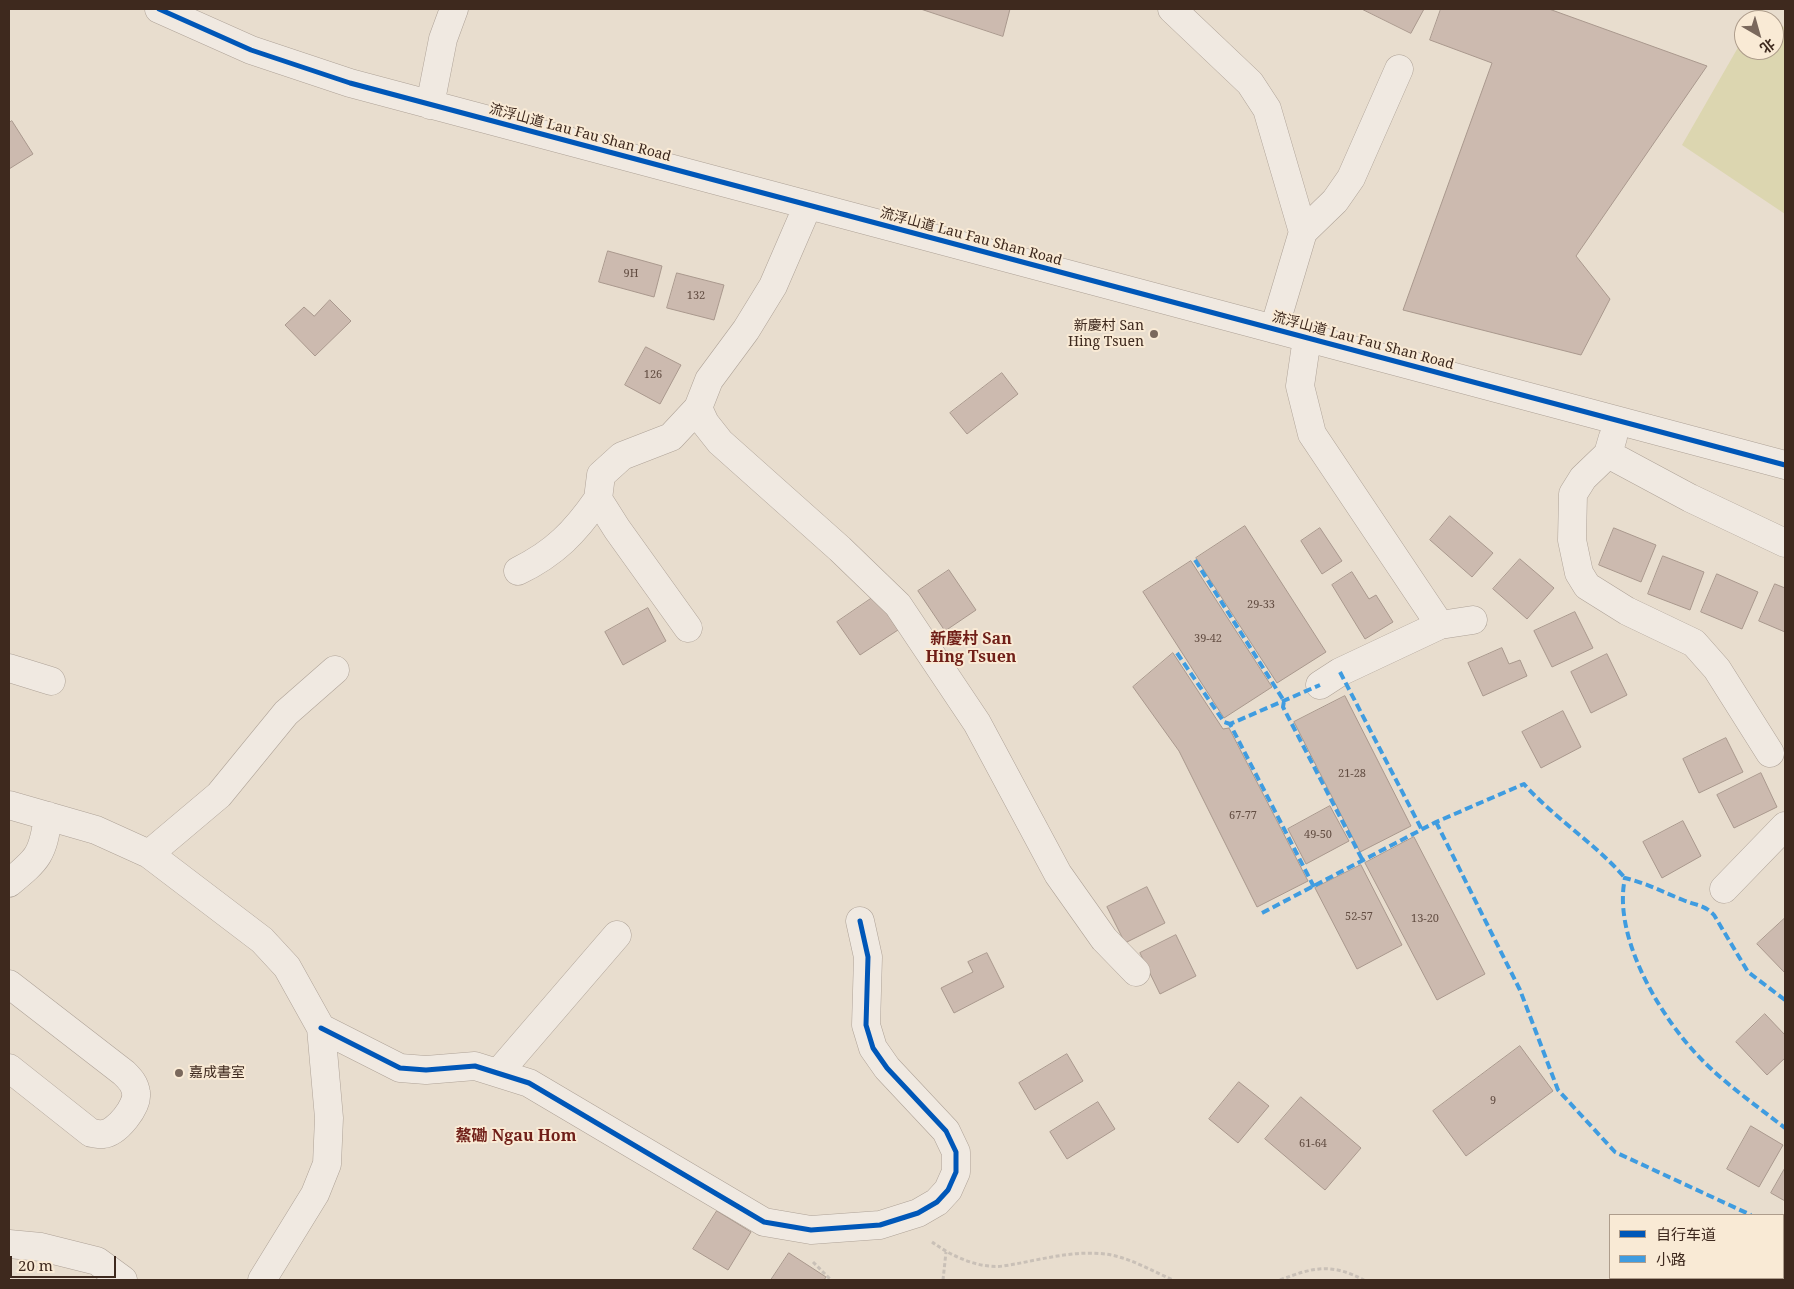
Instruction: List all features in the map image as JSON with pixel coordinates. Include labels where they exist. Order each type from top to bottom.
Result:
[{"type":"street","name":"流浮山道 Lau Fau Shan Road","points":[[159,9],[216,35],[284,62],[350,83],[1785,465]]},
{"type":"street","points":[[430,104],[442,39],[454,9]]},
{"type":"street","points":[[1172,9],[1250,82],[1267,109],[1304,232]]},
{"type":"street","points":[[1274,329],[1304,232],[1335,201],[1351,178],[1398,69]]},
{"type":"street","points":[[518,571],[550,552],[577,529],[598,499],[601,475],[622,456],[671,437],[698,408],[709,380],[746,330],[773,286],[808,205]]},
{"type":"street","points":[[1307,338],[1300,386],[1312,434],[1440,625]]},
{"type":"street","points":[[698,408],[705,423],[720,442],[840,549],[898,605],[977,723],[1058,874],[1104,939],[1136,972]]},
{"type":"street","points":[[1618,421],[1608,454],[1583,478],[1574,494],[1572,540],[1579,574],[1587,586],[1627,611],[1694,643],[1717,669],[1770,753]]},
{"type":"street","points":[[1608,454],[1690,498],[1785,543]]},
{"type":"street","points":[[598,499],[617,529],[688,628]]},
{"type":"street","points":[[1320,685],[1340,672],[1440,625],[1473,620]]},
{"type":"street","points":[[9,668],[51,680]]},
{"type":"street","points":[[149,854],[219,795],[286,713],[335,670]]},
{"type":"street","points":[[9,805],[96,830],[149,854],[262,940],[287,967],[321,1028],[329,1118],[327,1164],[315,1194],[262,1280]]},
{"type":"street","points":[[9,883],[38,857],[44,843],[48,816]]},
{"type":"street","points":[[1724,889],[1785,826]]},
{"type":"street","points":[[321,1028],[400,1068],[426,1070],[475,1066],[529,1083],[764,1222],[811,1230],[880,1225],[901,1220],[938,1202],[948,1190],[956,1172],[956,1152],[946,1131],[887,1068],[873,1048],[866,1025],[868,958],[860,921]]},
{"type":"street","points":[[499,1072],[617,935]]},
{"type":"street","points":[[9,984],[124,1073],[133,1083],[136,1095],[133,1106],[116,1128],[104,1134],[91,1132],[9,1068]]},
{"type":"street","points":[[9,1244],[41,1247],[97,1261],[124,1280]]},
{"type":"path","points":[[901,1220],[946,1252],[975,1263],[1001,1266],[1071,1254],[1106,1254],[1127,1260],[1173,1280]]},
{"type":"path","points":[[944,1280],[946,1252]]},
{"type":"path","points":[[1280,1280],[1324,1268],[1346,1271],[1364,1280]]},
{"type":"shaded area","points":[[1785,28],[1785,214],[1682,145],[1734,54],[1734,60],[1784,60]]},
{"type":"building","points":[[921,9],[1010,9],[1003,36]]},
{"type":"building","points":[[1362,9],[1424,9],[1411,33]]},
{"type":"building","points":[[1441,9],[1549,9],[1707,66],[1576,256],[1610,299],[1581,355],[1403,310],[1492,63],[1430,40]]},
{"type":"building","points":[[12,121],[33,154],[9,169],[9,123]]},
{"type":"building","points":[[608,251],[662,266],[654,297],[599,282]]},
{"type":"building","points":[[677,273],[724,285],[714,320],[667,308]]},
{"type":"building","points":[[330,300],[351,321],[315,356],[285,325],[304,307],[314,316]]},
{"type":"building","points":[[646,347],[681,365],[660,404],[625,385]]},
{"type":"building","points":[[1002,373],[1018,394],[967,434],[950,413]]},
{"type":"building","points":[[1450,516],[1493,553],[1472,577],[1430,540]]},
{"type":"building","points":[[1245,526],[1326,652],[1277,683],[1196,558]]},
{"type":"building","points":[[1320,528],[1342,561],[1322,574],[1301,541]]},
{"type":"building","points":[[1614,528],[1656,545],[1641,582],[1599,565]]},
{"type":"building","points":[[1663,556],[1704,572],[1690,610],[1648,594]]},
{"type":"building","points":[[1520,559],[1554,588],[1527,619],[1493,589]]},
{"type":"building","points":[[1191,561],[1272,687],[1224,718],[1143,592]]},
{"type":"building","points":[[949,570],[976,610],[945,631],[918,591]]},
{"type":"building","points":[[1352,572],[1369,599],[1376,595],[1393,622],[1365,639],[1332,585]]},
{"type":"building","points":[[1717,574],[1758,592],[1742,629],[1701,612]]},
{"type":"building","points":[[1775,584],[1785,588],[1785,632],[1759,621]]},
{"type":"building","points":[[875,596],[898,630],[860,655],[837,622]]},
{"type":"building","points":[[648,608],[666,641],[623,665],[605,632]]},
{"type":"building","points":[[1575,612],[1593,648],[1552,667],[1534,631]]},
{"type":"building","points":[[1502,648],[1509,664],[1520,660],[1527,676],[1483,696],[1468,663]]},
{"type":"building","points":[[1173,653],[1223,729],[1229,728],[1308,881],[1257,907],[1179,751],[1133,687]]},
{"type":"building","points":[[1607,654],[1627,695],[1591,713],[1571,672]]},
{"type":"building","points":[[1345,696],[1411,826],[1360,852],[1294,722]]},
{"type":"building","points":[[1563,711],[1581,747],[1541,768],[1522,732]]},
{"type":"building","points":[[1726,738],[1743,772],[1699,793],[1683,759]]},
{"type":"building","points":[[1761,773],[1777,807],[1734,828],[1717,795]]},
{"type":"building","points":[[1330,806],[1349,841],[1306,864],[1288,829]]},
{"type":"building","points":[[1683,821],[1701,856],[1662,878],[1643,842]]},
{"type":"building","points":[[1414,837],[1485,974],[1437,1000],[1365,863]]},
{"type":"building","points":[[1361,865],[1402,945],[1357,969],[1315,888]]},
{"type":"building","points":[[1147,887],[1165,923],[1125,943],[1107,907]]},
{"type":"building","points":[[1785,918],[1785,973],[1757,944]]},
{"type":"building","points":[[1176,935],[1196,976],[1160,994],[1140,953]]},
{"type":"building","points":[[987,953],[1004,987],[954,1013],[941,988],[973,972],[968,962]]},
{"type":"building","points":[[1765,1014],[1785,1035],[1785,1058],[1767,1075],[1736,1042]]},
{"type":"building","points":[[1520,1046],[1553,1091],[1466,1156],[1433,1111]]},
{"type":"building","points":[[1067,1054],[1083,1081],[1035,1110],[1019,1083]]},
{"type":"building","points":[[1239,1082],[1269,1106],[1238,1143],[1209,1119]]},
{"type":"building","points":[[1301,1097],[1361,1148],[1325,1190],[1265,1139]]},
{"type":"building","points":[[1098,1102],[1115,1129],[1067,1159],[1050,1132]]},
{"type":"building","points":[[1751,1126],[1783,1145],[1759,1187],[1727,1169]]},
{"type":"building","points":[[1785,1168],[1785,1201],[1771,1193]]},
{"type":"building","points":[[717,1211],[751,1232],[728,1270],[693,1249]]},
{"type":"building","points":[[789,1253],[826,1277],[824,1280],[771,1280]]},
{"type":"marked path","points":[[1195,560],[1284,701],[1283,707],[1363,861]]},
{"type":"marked path","points":[[1177,653],[1224,722],[1230,724]]},
{"type":"marked path","points":[[1340,672],[1422,830]]},
{"type":"marked path","points":[[1314,887],[1230,724],[1320,685]]},
{"type":"marked path","points":[[1262,913],[1436,822],[1524,784],[1549,809],[1601,853],[1625,878]]},
{"type":"marked path","points":[[1436,822],[1520,990],[1558,1090],[1615,1152],[1749,1214]]},
{"type":"marked path","points":[[1785,1000],[1748,972],[1711,912],[1647,885],[1625,878],[1623,901],[1626,926],[1633,951],[1657,1001],[1687,1044],[1703,1061],[1785,1128]]},
{"type":"cycle path","points":[[159,9],[251,50],[350,83],[1785,465]]},
{"type":"cycle path","points":[[321,1028],[400,1068],[426,1070],[475,1066],[529,1083],[764,1222],[811,1230],[880,1225],[918,1213],[937,1202],[948,1190],[956,1172],[956,1152],[946,1131],[887,1068],[873,1048],[866,1025],[868,957],[860,921]]},
{"type":"place","name":"新慶村 San Hing Tsuen","points":[[1154,334]]},
{"type":"place","name":"嘉成書室","points":[[179,1073]]},
{"type":"district","name":"新慶村 San Hing Tsuen","points":[[971,648]]},
{"type":"district","name":"鰲磡 Ngau Hom","points":[[516,1136]]}]
